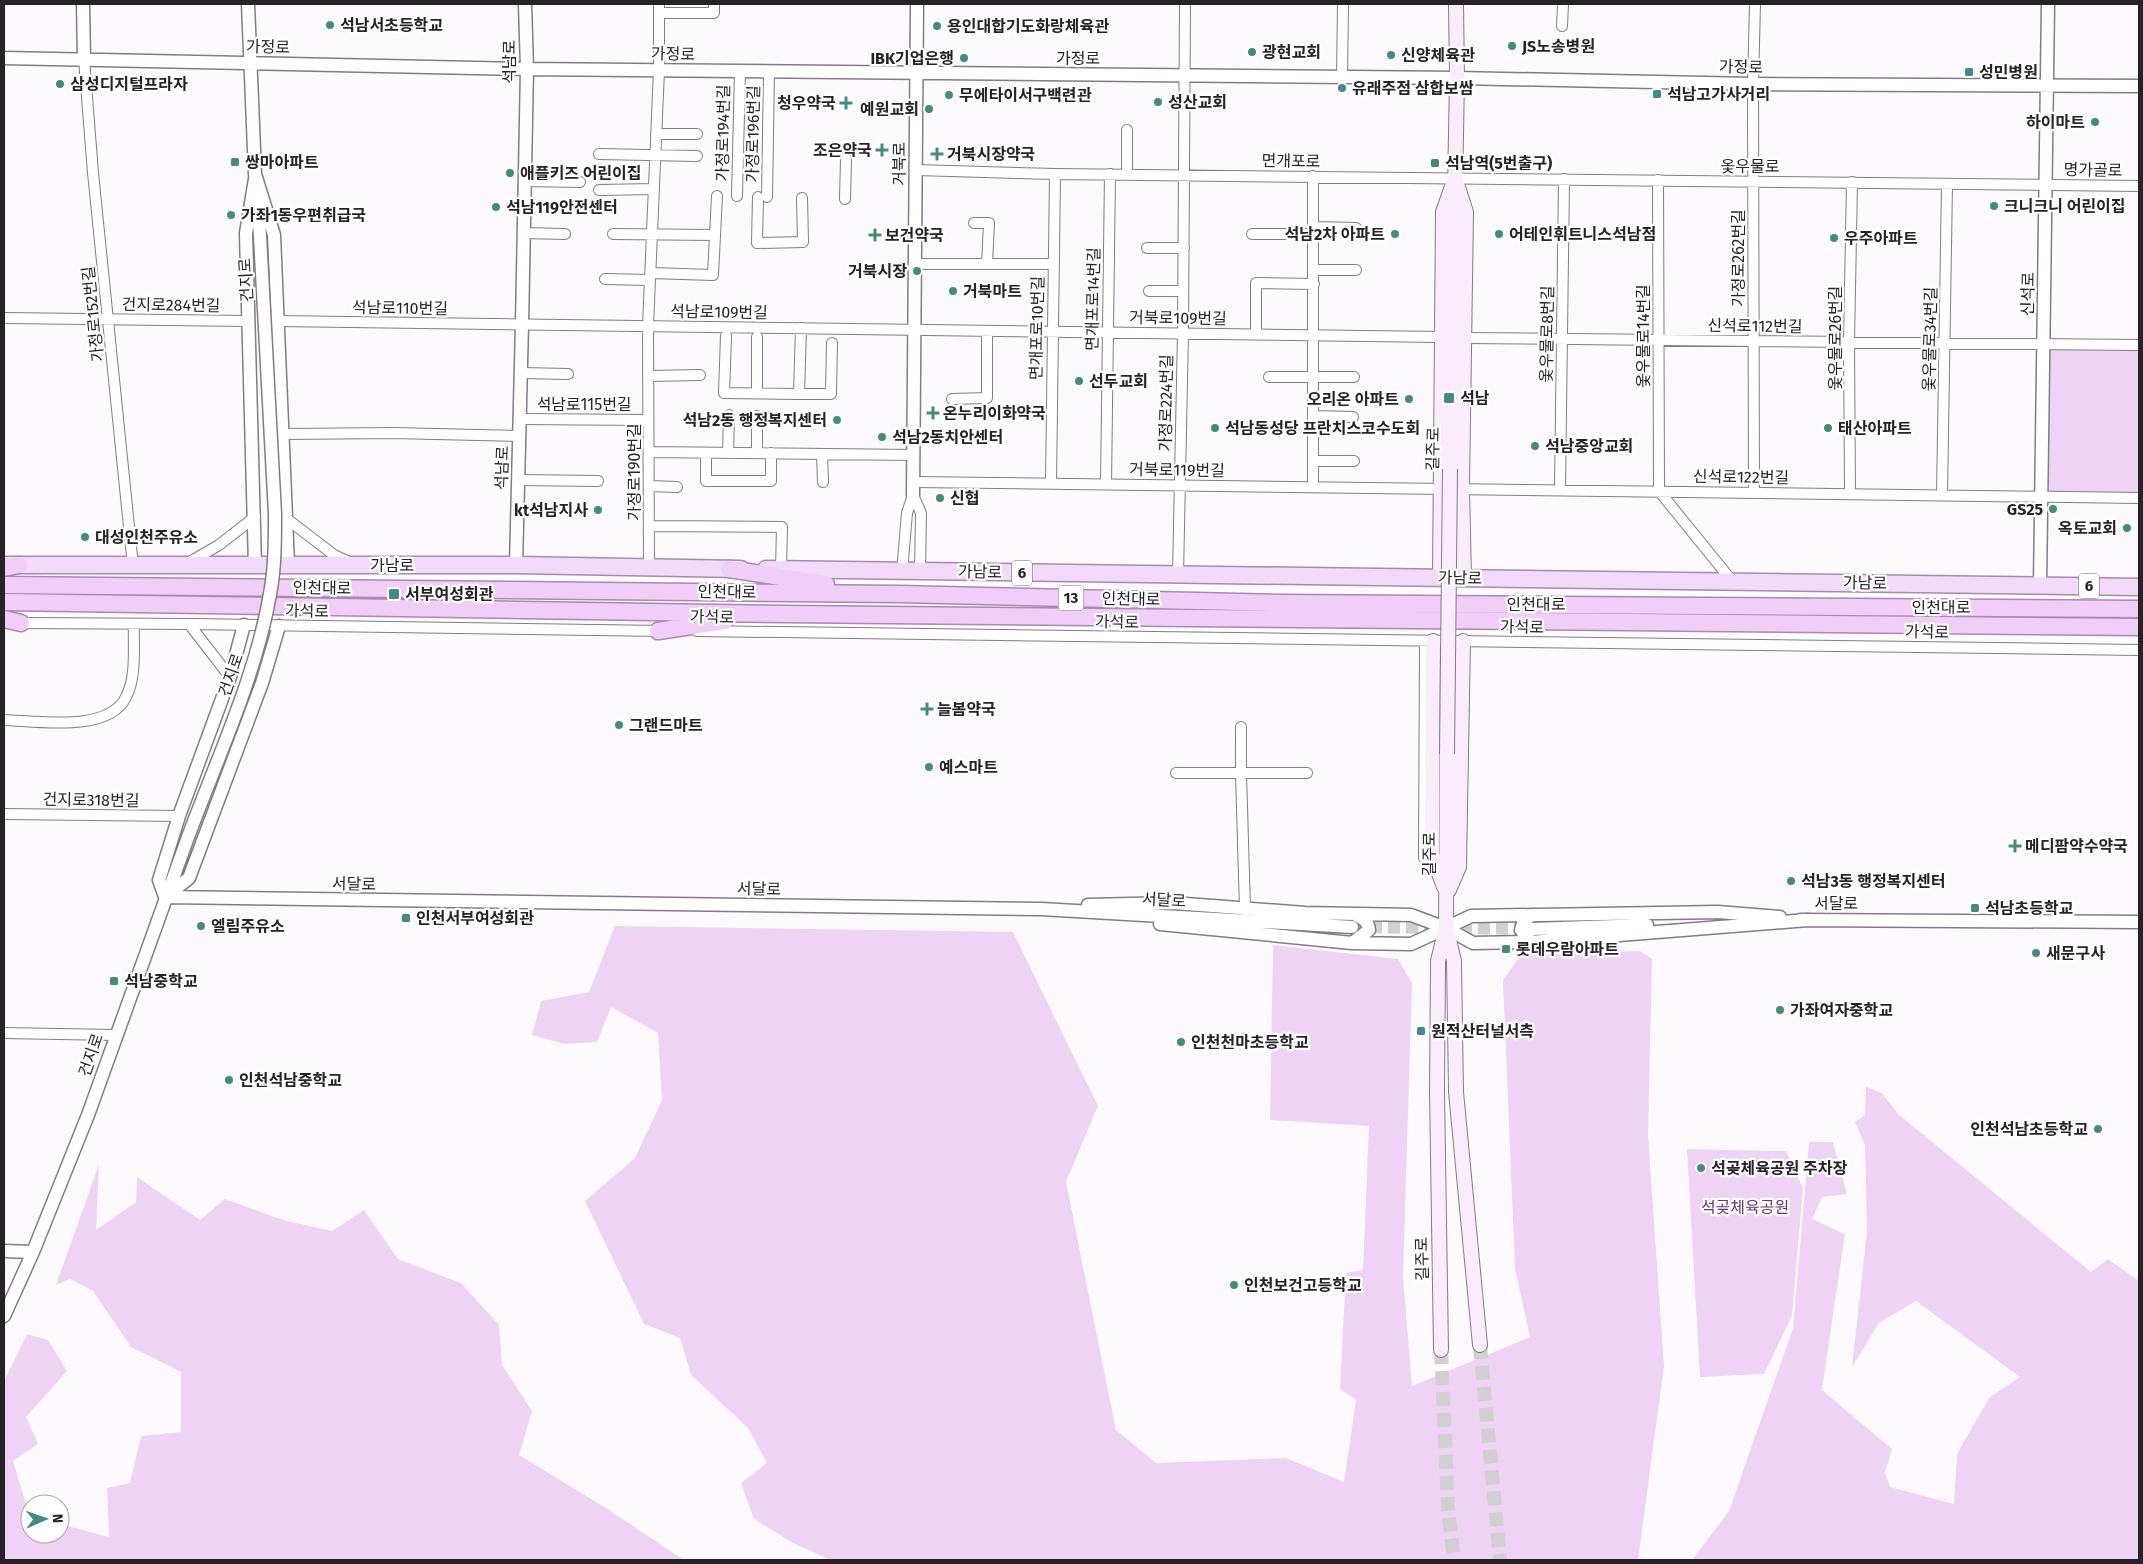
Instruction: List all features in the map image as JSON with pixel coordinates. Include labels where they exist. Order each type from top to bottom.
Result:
[{"type":"highway","points":[[729,569],[812,583],[898,594]]},
{"type":"highway","name":"인천대로","points":[[4,585],[898,594],[1282,603],[2139,609]]},
{"type":"highway","name":"인천대로","points":[[4,602],[786,614],[2139,627]]},
{"type":"highway","points":[[658,631],[786,614]]},
{"type":"highway","points":[[4,621],[20,623]]},
{"type":"main road","name":"길주로","points":[[1441,1350],[1437,1091],[1438,961],[1446,928],[1447,895],[1450,469],[1457,78],[1456,4]]},
{"type":"main road","points":[[1440,578],[1443,212],[1455,178]]},
{"type":"main road","points":[[1455,178],[1466,212],[1466,338],[1462,488],[1464,578]]},
{"type":"main road","name":"가남로","points":[[9,566],[516,565],[902,572],[2139,587]]},
{"type":"main road","name":"길주로","points":[[1429,641],[1432,855],[1447,895]]},
{"type":"main road","name":"길주로","points":[[1447,895],[1460,867],[1462,641]]},
{"type":"main road","name":"길주로","points":[[1446,928],[1454,961],[1456,1092],[1480,1345]]},
{"type":"street","points":[[83,4],[84,59]]},
{"type":"street","name":"건지로","points":[[4,1316],[88,1115],[165,897],[250,675],[262,634],[270,594],[275,556],[275,514],[255,174],[248,4]]},
{"type":"street","name":"석남로","points":[[516,565],[522,324],[526,69],[525,4]]},
{"type":"street","points":[[658,8],[714,13],[714,4]]},
{"type":"street","name":"거북로","points":[[913,495],[917,4]]},
{"type":"street","name":"가정로224번길","points":[[1178,575],[1183,333],[1185,4]]},
{"type":"street","points":[[1342,77],[1343,4]]},
{"type":"street","points":[[1562,26],[1563,4]]},
{"type":"street","name":"가정로262번길","points":[[1754,493],[1752,84],[1755,4]]},
{"type":"street","name":"신석로","points":[[2040,585],[2048,4]]},
{"type":"street","name":"가정로190번길","points":[[648,567],[648,326],[659,70],[658,8]]},
{"type":"street","name":"가정로","points":[[4,58],[526,69],[1457,78],[1752,84],[2046,84],[2139,86]]},
{"type":"street","name":"가정로152번길","points":[[84,59],[93,173],[133,566]]},
{"type":"street","name":"가정로194번길","points":[[737,196],[740,71]]},
{"type":"street","name":"가정로196번길","points":[[769,72],[762,197],[757,243],[803,242],[802,198]]},
{"type":"street","points":[[1126,174],[1127,130]]},
{"type":"street","points":[[656,134],[697,134]]},
{"type":"street","points":[[599,154],[697,156]]},
{"type":"street","points":[[845,199],[846,159]]},
{"type":"street","name":"면개포로","points":[[916,170],[1055,174],[1455,178]]},
{"type":"street","points":[[255,174],[246,233],[255,565]]},
{"type":"street","points":[[255,174],[274,235],[288,565]]},
{"type":"street","name":"면개포로10번길","points":[[1051,483],[1055,174]]},
{"type":"street","name":"면개포로14번길","points":[[1106,484],[1110,174]]},
{"type":"street","points":[[1313,176],[1313,486]]},
{"type":"street","name":"옻우물로","points":[[1455,178],[2046,185]]},
{"type":"street","name":"옻우물로8번길","points":[[1560,489],[1564,179]]},
{"type":"street","name":"옻우물로14번길","points":[[1658,180],[1659,491]]},
{"type":"street","points":[[524,181],[580,182]]},
{"type":"street","name":"옻우물로26번길","points":[[1850,494],[1849,342],[1852,182]]},
{"type":"street","name":"옻우물로34번길","points":[[1942,495],[1947,184]]},
{"type":"street","name":"명가골로","points":[[2046,185],[2139,186]]},
{"type":"street","points":[[599,190],[654,189]]},
{"type":"street","points":[[605,279],[713,275],[717,196]]},
{"type":"street","points":[[974,223],[989,222],[987,264]]},
{"type":"street","points":[[1252,234],[1356,228]]},
{"type":"street","points":[[523,233],[565,234]]},
{"type":"street","points":[[613,234],[715,235]]},
{"type":"street","points":[[1147,248],[1184,248]]},
{"type":"street","points":[[915,264],[1053,264]]},
{"type":"street","points":[[1314,270],[1356,270]]},
{"type":"street","points":[[1256,334],[1256,283],[1314,284]]},
{"type":"street","points":[[1149,292],[1183,291]]},
{"type":"street","name":"건지로284번길","points":[[4,318],[249,321]]},
{"type":"street","name":"석남로110번길","points":[[278,321],[522,324]]},
{"type":"street","name":"석남로109번길","points":[[522,324],[915,330]]},
{"type":"street","points":[[799,394],[800,328]]},
{"type":"street","name":"거북로109번길","points":[[915,330],[1441,337]]},
{"type":"street","points":[[952,399],[988,398],[987,330]]},
{"type":"street","points":[[726,336],[724,393],[832,394],[832,343]]},
{"type":"street","points":[[757,336],[757,393]]},
{"type":"street","name":"신석로112번길","points":[[1466,338],[2139,346]]},
{"type":"street","points":[[521,373],[568,374]]},
{"type":"street","points":[[649,376],[700,375]]},
{"type":"street","points":[[1269,377],[1354,377]]},
{"type":"street","points":[[728,453],[729,415]]},
{"type":"street","points":[[757,416],[757,453]]},
{"type":"street","points":[[1313,416],[1354,417]]},
{"type":"street","name":"석남로115번길","points":[[520,419],[648,420]]},
{"type":"street","points":[[283,434],[393,433],[519,436]]},
{"type":"street","points":[[649,452],[914,455]]},
{"type":"street","points":[[706,453],[706,482],[771,481],[771,453]]},
{"type":"street","points":[[822,454],[823,482]]},
{"type":"street","points":[[1313,461],[1354,461]]},
{"type":"street","points":[[518,480],[598,481]]},
{"type":"street","name":"거북로119번길","points":[[914,482],[1106,484],[1180,487],[1313,486],[1440,488]]},
{"type":"street","points":[[649,486],[677,487]]},
{"type":"street","name":"신석로122번길","points":[[1440,488],[2139,498]]},
{"type":"street","points":[[1659,491],[1732,582]]},
{"type":"street","points":[[913,495],[921,513],[920,572]]},
{"type":"street","points":[[902,572],[907,513],[913,495]]},
{"type":"street","points":[[184,566],[219,545],[255,517]]},
{"type":"street","points":[[286,519],[334,555],[354,565]]},
{"type":"street","points":[[649,526],[782,527],[781,570]]},
{"type":"street","name":"가석로","points":[[20,623],[2139,650]]},
{"type":"street","points":[[4,720],[83,722],[102,718],[116,709],[126,697],[132,676],[134,624]]},
{"type":"street","points":[[189,624],[230,677]]},
{"type":"street","points":[[244,625],[230,677],[178,816],[159,880],[165,897],[189,878],[262,683],[279,626]]},
{"type":"street","points":[[1424,858],[1429,641]]},
{"type":"street","points":[[1241,727],[1245,910]]},
{"type":"street","points":[[1176,773],[1307,773]]},
{"type":"street","name":"건지로318번길","points":[[4,814],[178,816]]},
{"type":"street","name":"서달로","points":[[165,897],[1041,909],[1352,927]]},
{"type":"street","name":"서달로","points":[[1041,909],[1144,903],[1245,910],[1412,915],[1446,928],[1473,944],[1532,936],[1808,920],[2139,922]]},
{"type":"street","points":[[1041,909],[1099,918],[1352,943],[1411,944],[1471,916],[1718,912],[1808,920]]},
{"type":"street","points":[[1352,943],[1368,930],[1368,924],[1365,920],[1354,914]]},
{"type":"street","points":[[1532,936],[1526,938],[1521,930],[1524,920],[1533,915]]},
{"type":"street","points":[[4,1034],[115,1035]]},
{"type":"street","points":[[4,1251],[32,1252]]},
{"type":"green space","points":[[2044,344],[2139,345],[2139,497],[2042,497]]},
{"type":"green space","points":[[615,926],[1013,932],[1098,1106],[1066,1182],[1116,1430],[1156,1463],[1286,1458],[1344,1482],[1356,1400],[1340,1389],[1346,1273],[1363,1270],[1369,1126],[1270,1120],[1273,945],[1398,959],[1412,983],[1403,1277],[1412,1386],[1530,1337],[1515,1269],[1503,980],[1520,956],[1640,951],[1652,959],[1648,1135],[1664,1366],[1638,1560],[830,1560],[793,1543],[754,1519],[741,1483],[767,1463],[748,1428],[691,1375],[680,1338],[644,1324],[585,1201],[635,1158],[662,1100],[658,1033],[611,1007],[597,1042],[564,1044],[532,1035],[541,1001],[589,992]]},
{"type":"green space","points":[[1866,1087],[1882,1093],[1898,1114],[2091,1272],[2108,1259],[2139,1281],[2139,1560],[1692,1560],[1729,1511],[1793,1328],[1809,1142],[1833,1142],[1847,1194],[1822,1197],[1812,1219],[1845,1234],[1822,1390],[1892,1449],[1885,1472],[1890,1487],[1954,1504],[1957,1454],[1989,1398],[2020,1377],[1916,1301],[1879,1323],[1852,1367],[1867,1231],[1865,1145],[1855,1122],[1865,1115]]},
{"type":"green space","name":"석곶체육공원","points":[[1687,1149],[1786,1151],[1803,1188],[1792,1316],[1764,1374],[1700,1377]]},
{"type":"green space","points":[[99,1164],[96,1230],[136,1202],[137,1177],[200,1220],[225,1199],[283,1220],[332,1231],[364,1210],[398,1259],[461,1283],[499,1325],[502,1365],[532,1411],[519,1455],[606,1508],[684,1560],[6,1560],[4,1557],[4,1381],[27,1334],[48,1340],[67,1371],[26,1417],[38,1444],[13,1461],[23,1494],[20,1494],[20,1544],[70,1544],[70,1527],[109,1537],[107,1488],[130,1483],[141,1436],[181,1432],[181,1372],[131,1347],[93,1291],[70,1279],[56,1285]]},
{"type":"tunnel","points":[[1352,927],[1532,929]]},
{"type":"tunnel","points":[[1480,1345],[1500,1560]]},
{"type":"tunnel","points":[[1441,1350],[1448,1508],[1454,1560]]},
{"type":"place","name":"석남서초등학교","points":[[330,25]]},
{"type":"place","name":"용인대합기도화랑체육관","points":[[937,26]]},
{"type":"place","name":"JS노송병원","points":[[1512,46]]},
{"type":"place","name":"광현교회","points":[[1252,52]]},
{"type":"place","name":"신양체육관","points":[[1391,55]]},
{"type":"place","name":"IBK기업은행","points":[[964,58]]},
{"type":"place","name":"성민병원","points":[[1969,72]]},
{"type":"place","name":"삼성디지털프라자","points":[[60,84]]},
{"type":"place","name":"유래주점 삼합보쌈","points":[[1342,88]]},
{"type":"place","name":"석남고가사거리","points":[[1657,94]]},
{"type":"place","name":"무에타이서구백련관","points":[[949,95]]},
{"type":"place","name":"성산교회","points":[[1158,102]]},
{"type":"place","name":"청우약국","points":[[846,103]]},
{"type":"place","name":"예원교회","points":[[929,109]]},
{"type":"place","name":"하이마트","points":[[2095,122]]},
{"type":"place","name":"조은약국","points":[[882,150]]},
{"type":"place","name":"거북시장약국","points":[[937,154]]},
{"type":"place","name":"쌍마아파트","points":[[235,162]]},
{"type":"place","name":"석남역(5번출구)","points":[[1435,163]]},
{"type":"place","name":"애플키즈 어린이집","points":[[510,173]]},
{"type":"place","name":"크니크니 어린이집","points":[[1994,206]]},
{"type":"place","name":"석남119안전센터","points":[[496,207]]},
{"type":"place","name":"가좌1동우편취급국","points":[[231,215]]},
{"type":"place","name":"석남2차 아파트","points":[[1395,234]]},
{"type":"place","name":"어테인휘트니스석남점","points":[[1499,234]]},
{"type":"place","name":"보건약국","points":[[875,235]]},
{"type":"place","name":"우주아파트","points":[[1834,238]]},
{"type":"place","name":"거북시장","points":[[917,271]]},
{"type":"place","name":"거북마트","points":[[953,291]]},
{"type":"place","name":"선두교회","points":[[1079,381]]},
{"type":"place","name":"석남","points":[[1449,398]]},
{"type":"place","name":"오리온 아파트","points":[[1409,399]]},
{"type":"place","name":"온누리이화약국","points":[[933,413]]},
{"type":"place","name":"석남2동 행정복지센터","points":[[837,420]]},
{"type":"place","name":"석남동성당 프란치스코수도회","points":[[1215,428]]},
{"type":"place","name":"태산아파트","points":[[1828,428]]},
{"type":"place","name":"석남2동치안센터","points":[[882,437]]},
{"type":"place","name":"석남중앙교회","points":[[1535,446]]},
{"type":"place","name":"신협","points":[[940,498]]},
{"type":"place","name":"GS25","points":[[2053,509]]},
{"type":"place","name":"kt석남지사","points":[[598,510]]},
{"type":"place","name":"옥토교회","points":[[2127,528]]},
{"type":"place","name":"대성인천주유소","points":[[85,537]]},
{"type":"place","name":"서부여성회관","points":[[394,594]]},
{"type":"place","name":"늘봄약국","points":[[927,709]]},
{"type":"place","name":"그랜드마트","points":[[619,725]]},
{"type":"place","name":"예스마트","points":[[929,767]]},
{"type":"place","name":"메디팜약수약국","points":[[2015,846]]},
{"type":"place","name":"석남3동 행정복지센터","points":[[1791,881]]},
{"type":"place","name":"석남초등학교","points":[[1975,908]]},
{"type":"place","name":"인천서부여성회관","points":[[406,918]]},
{"type":"place","name":"엘림주유소","points":[[201,926]]},
{"type":"place","name":"롯데우람아파트","points":[[1506,949]]},
{"type":"place","name":"새문구사","points":[[2036,953]]},
{"type":"place","name":"석남중학교","points":[[114,981]]},
{"type":"place","name":"가좌여자중학교","points":[[1780,1010]]},
{"type":"place","name":"원적산터널서측","points":[[1421,1031]]},
{"type":"place","name":"인천천마초등학교","points":[[1181,1042]]},
{"type":"place","name":"인천석남중학교","points":[[229,1080]]},
{"type":"place","name":"인천석남초등학교","points":[[2098,1129]]},
{"type":"place","name":"석곶체육공원 주차장","points":[[1701,1168]]},
{"type":"place","name":"인천보건고등학교","points":[[1234,1285]]}]
